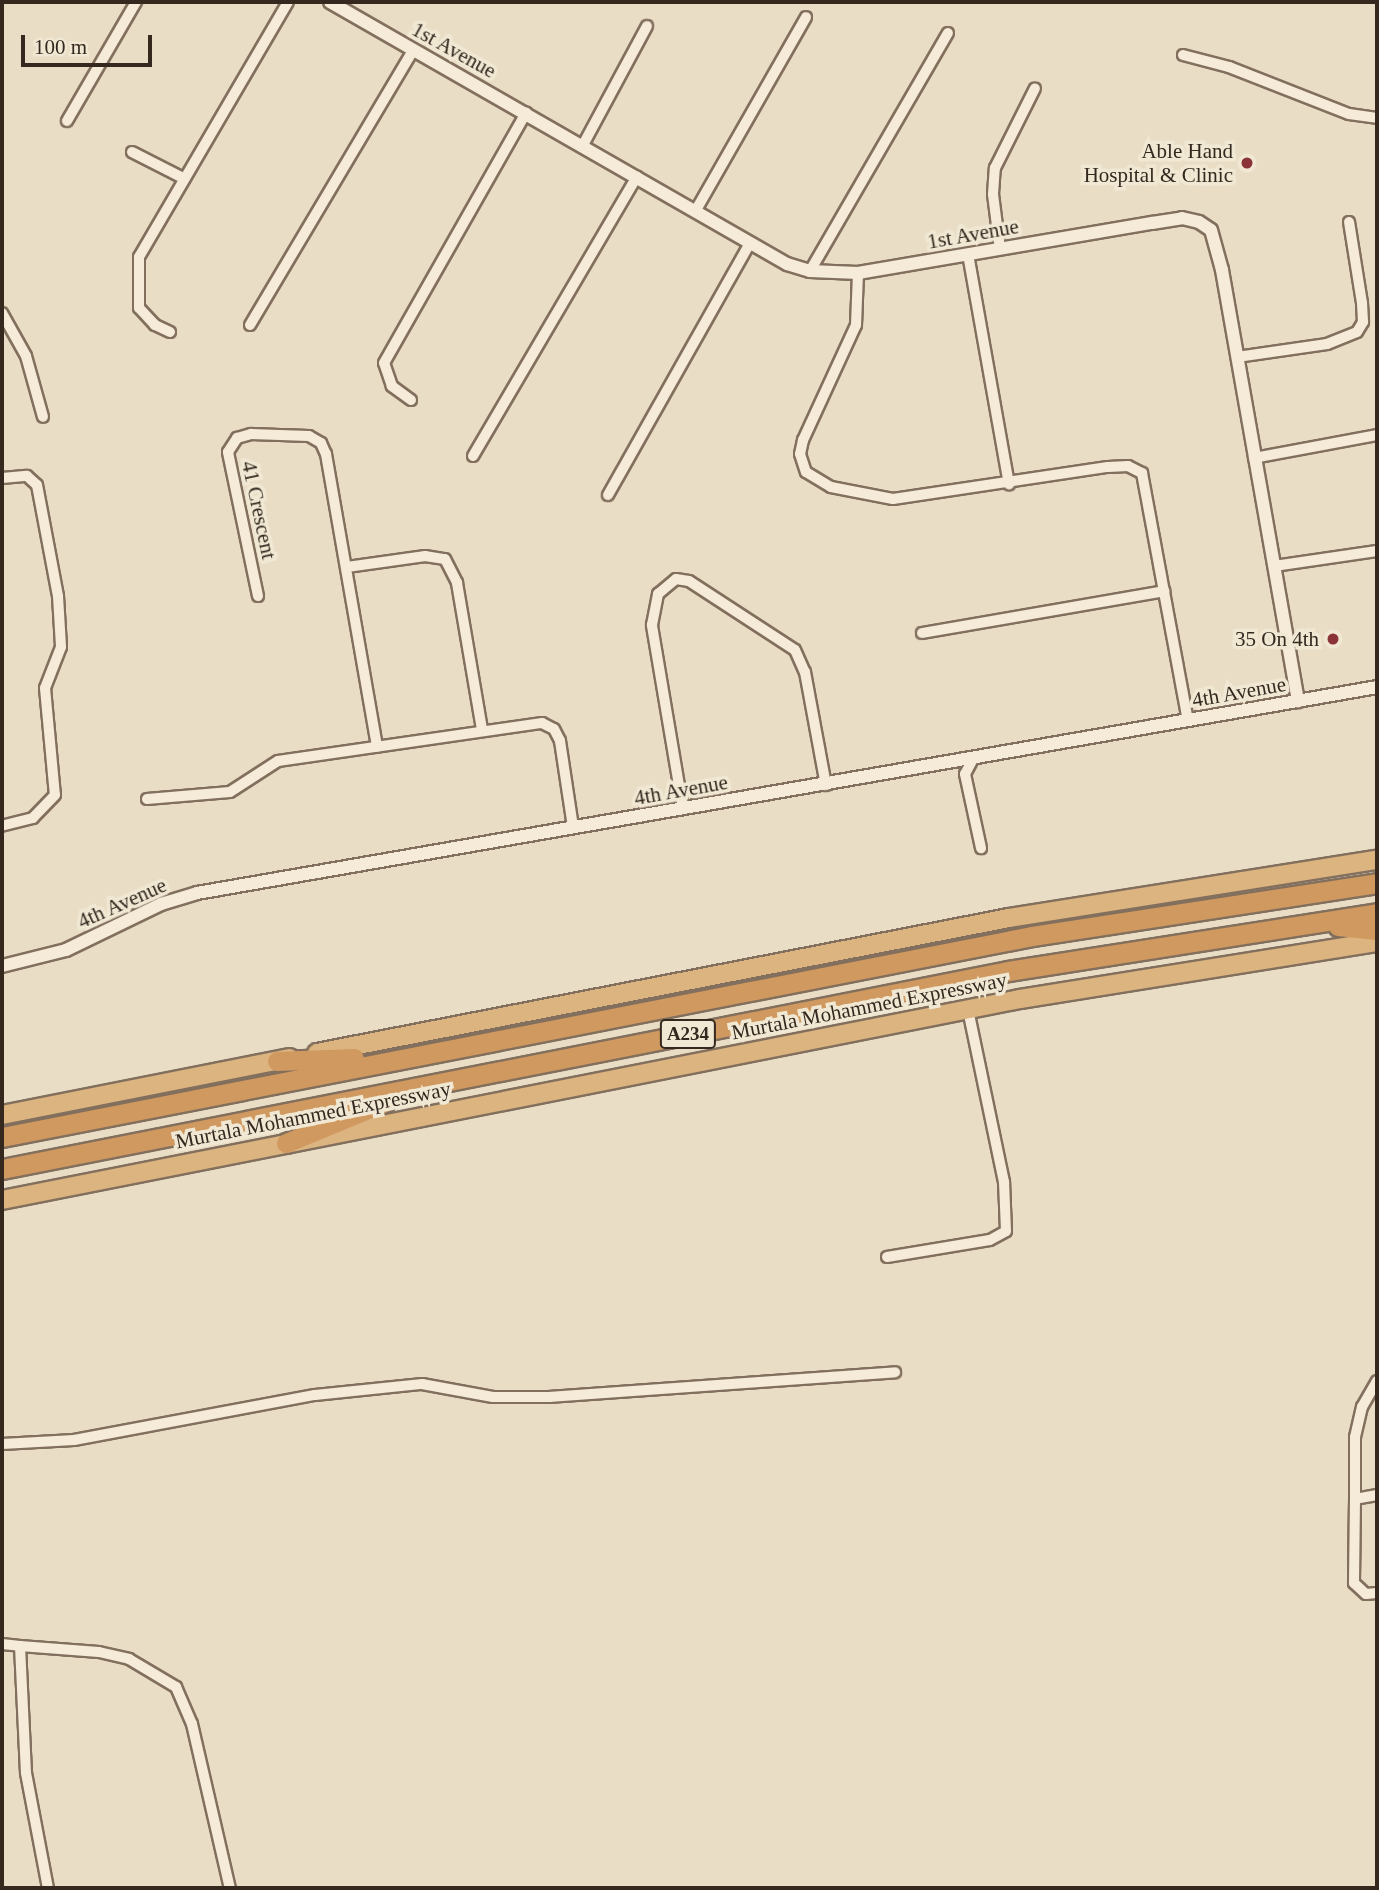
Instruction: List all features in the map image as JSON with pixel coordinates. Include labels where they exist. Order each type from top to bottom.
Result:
[{"type":"highway","points":[[2,1115],[1009,918],[1377,860]]},
{"type":"highway","name":"Murtala Mohammed Expressway","points":[[2,1137],[1032,936],[1377,883]]},
{"type":"highway","name":"Murtala Mohammed Expressway","points":[[2,1169],[1008,971],[1377,913]]},
{"type":"highway","points":[[1309,922],[1377,930]]},
{"type":"highway","name":"Murtala Mohammed Expressway","points":[[2,1200],[968,1009],[1377,942]]},
{"type":"highway","points":[[277,1061],[414,1055]]},
{"type":"highway","points":[[286,1143],[425,1085]]},
{"type":"street","points":[[67,121],[136,2]]},
{"type":"street","points":[[170,332],[155,325],[139,308],[139,257],[288,2]]},
{"type":"street","name":"1st Avenue","points":[[330,2],[787,264],[810,271],[858,273],[1182,218],[1199,222],[1211,230],[1217,247],[1298,701]]},
{"type":"street","points":[[696,211],[806,17]]},
{"type":"street","points":[[583,145],[647,26]]},
{"type":"street","points":[[810,271],[948,33]]},
{"type":"street","points":[[250,325],[413,50]]},
{"type":"street","points":[[1183,55],[1229,67],[1349,114],[1377,118]]},
{"type":"street","points":[[1000,249],[993,194],[995,168],[1035,88]]},
{"type":"street","points":[[411,400],[392,386],[384,362],[526,113]]},
{"type":"street","points":[[132,152],[185,178]]},
{"type":"street","points":[[473,456],[637,176]]},
{"type":"street","points":[[1237,357],[1327,344],[1357,332],[1363,322],[1363,303],[1349,222]]},
{"type":"street","points":[[608,495],[750,243]]},
{"type":"street","points":[[968,254],[1009,484]]},
{"type":"street","points":[[858,273],[856,325],[803,440],[800,454],[806,472],[831,487],[893,499],[1009,484],[1108,467],[1128,467],[1142,473],[1188,721]]},
{"type":"street","points":[[2,313],[26,356],[43,417]]},
{"type":"street","name":"41 Crescent","points":[[258,596],[228,467],[228,452],[237,438],[279,433],[309,436],[320,443],[347,568],[377,747]]},
{"type":"street","points":[[1255,458],[1377,435]]},
{"type":"street","points":[[2,478],[27,476],[37,485],[58,596],[61,647],[45,688],[55,795],[33,818],[2,825]]},
{"type":"street","points":[[1274,566],[1377,551]]},
{"type":"street","points":[[347,568],[425,556],[445,559],[457,583],[482,730]]},
{"type":"street","points":[[683,809],[652,625],[658,594],[676,579],[689,581],[795,650],[805,672],[826,785]]},
{"type":"street","points":[[922,633],[1164,592]]},
{"type":"street","name":"4th Avenue","points":[[2,965],[66,950],[162,904],[197,893],[1377,687]]},
{"type":"street","points":[[147,799],[230,792],[278,761],[542,723],[554,729],[573,827]]},
{"type":"street","points":[[973,759],[965,774],[981,848]]},
{"type":"street","points":[[887,1257],[990,1240],[1006,1231],[1004,1182],[968,1009]]},
{"type":"street","points":[[2,1444],[74,1440],[315,1395],[422,1384],[493,1397],[551,1397],[895,1372]]},
{"type":"street","points":[[1377,1381],[1363,1408],[1356,1437],[1354,1499],[1354,1583],[1366,1594],[1377,1593]]},
{"type":"street","points":[[1354,1499],[1377,1494]]},
{"type":"street","points":[[2,1644],[120,1657],[148,1667],[176,1687],[191,1724],[230,1888]]},
{"type":"street","points":[[20,1646],[26,1773],[48,1888]]},
{"type":"place","name":"Able Hand Hospital & Clinic","points":[[1247,163]]},
{"type":"place","name":"35 On 4th","points":[[1333,639]]}]
